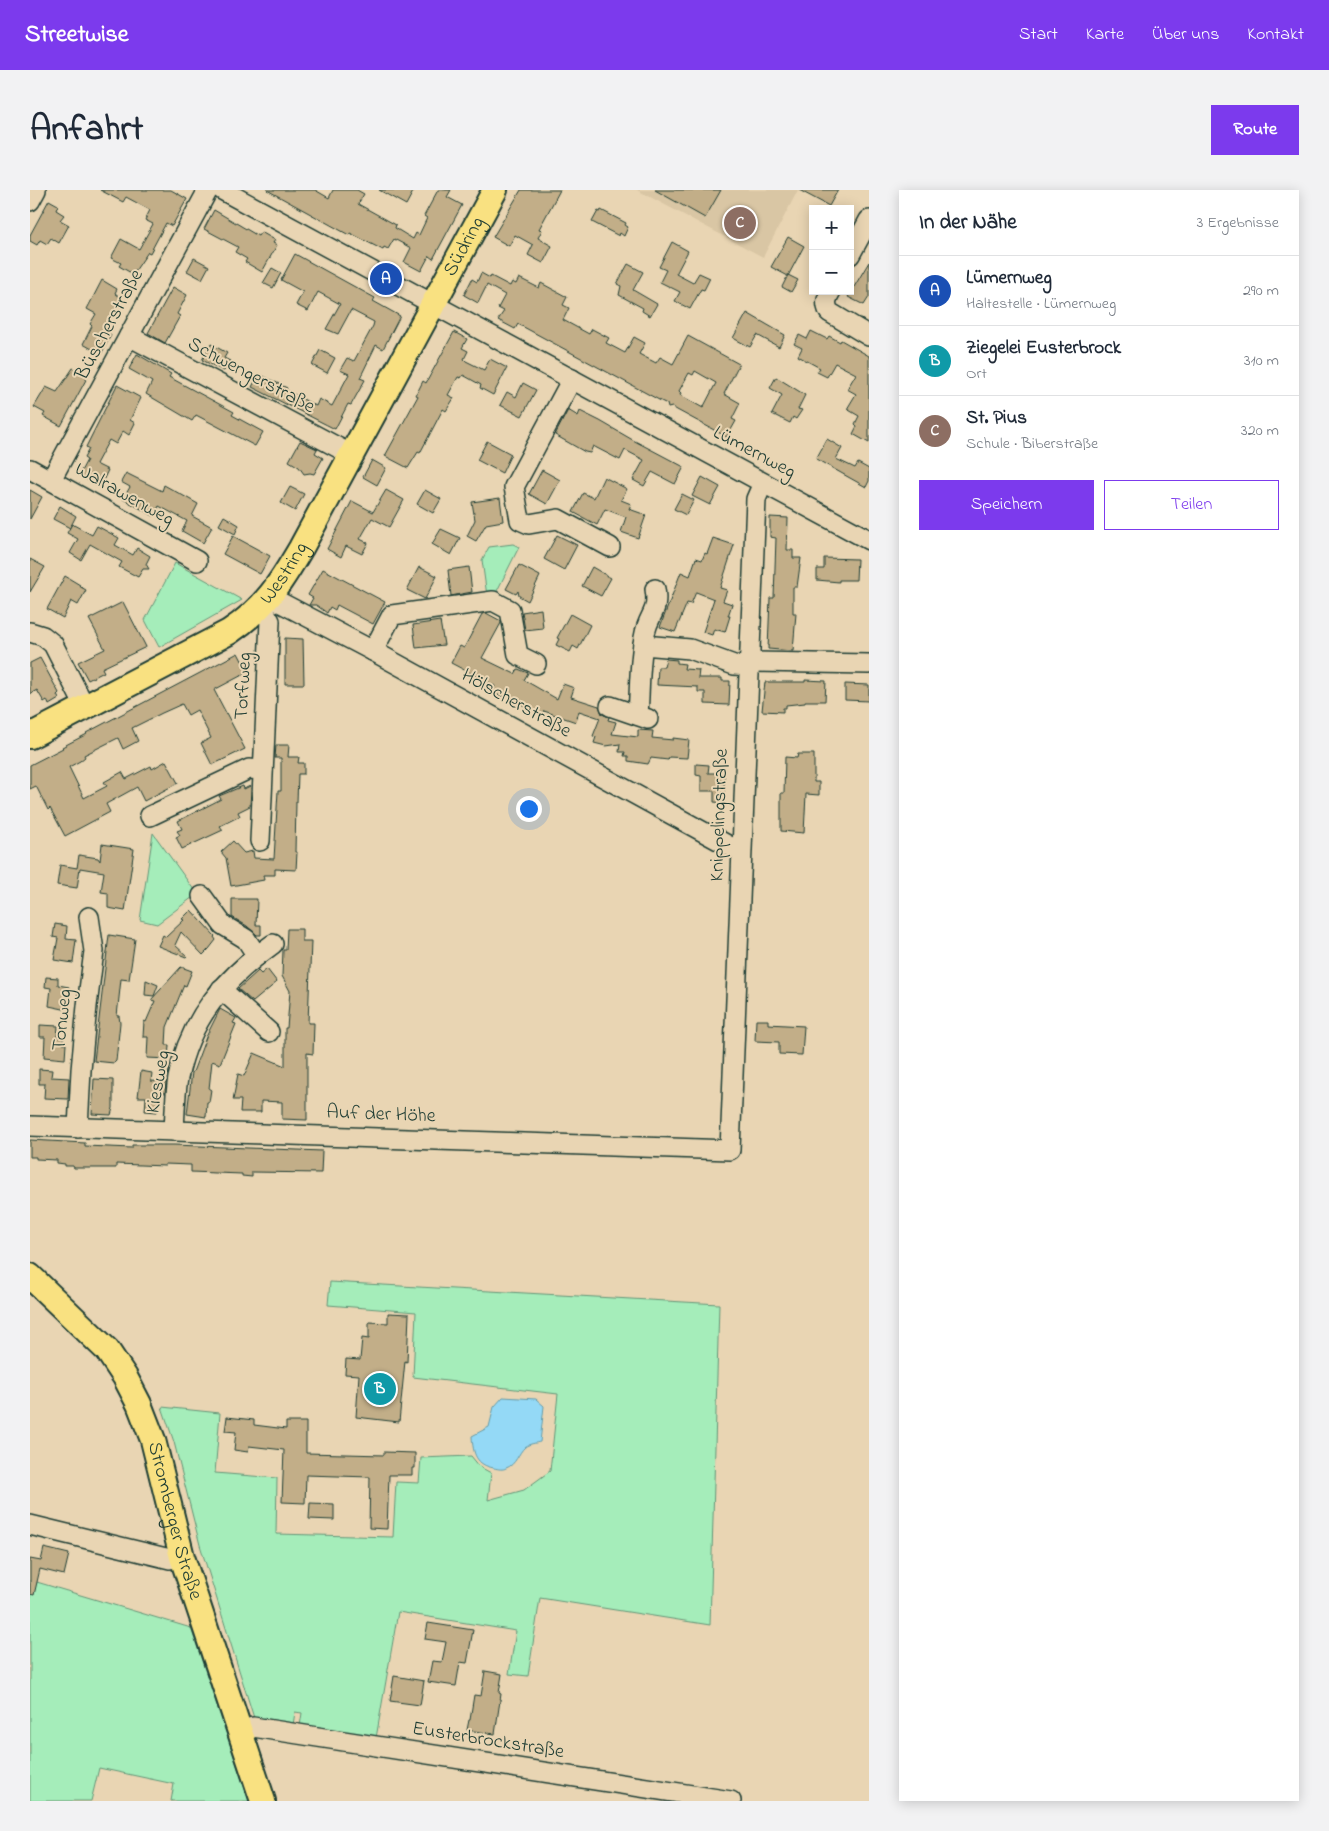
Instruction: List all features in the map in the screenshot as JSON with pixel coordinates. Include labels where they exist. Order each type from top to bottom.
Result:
[{"type":"main road","name":"Südring","points":[[433,305],[495,190]]},
{"type":"main road","name":"Westring","points":[[30,736],[229,632],[252,616],[266,602],[301,548],[433,305]]},
{"type":"main road","name":"Stromberger Straße","points":[[30,1276],[107,1350],[125,1377],[139,1404],[153,1440],[182,1558],[263,1801]]},
{"type":"street","points":[[30,201],[36,190]]},
{"type":"street","name":"Büscherstraße","points":[[51,480],[208,190]]},
{"type":"street","name":"Lümernweg","points":[[222,190],[869,540]]},
{"type":"street","points":[[853,250],[869,220]]},
{"type":"street","points":[[829,295],[826,301],[829,312],[869,336]]},
{"type":"street","name":"Schwengerstraße","points":[[129,336],[352,455]]},
{"type":"street","points":[[572,379],[514,487],[520,520],[529,524],[558,519],[610,547]]},
{"type":"street","name":"Walrawenweg","points":[[30,469],[197,561]]},
{"type":"street","name":"Knippelingstraße","points":[[730,1150],[756,499],[763,483]]},
{"type":"street","points":[[610,706],[644,717],[643,646],[645,632],[657,603],[655,589]]},
{"type":"street","points":[[373,651],[392,616],[493,600],[510,610],[518,655],[536,664]]},
{"type":"street","name":"Hölscherstraße","points":[[266,602],[373,651],[731,847],[741,849]]},
{"type":"street","name":"Torfweg","points":[[260,842],[270,621],[266,602]]},
{"type":"street","points":[[30,632],[43,636],[53,644],[85,707]]},
{"type":"street","points":[[643,646],[690,649],[734,666],[749,664],[869,664]]},
{"type":"street","points":[[150,816],[249,769],[263,770]]},
{"type":"street","points":[[202,896],[223,925],[246,939],[257,956]]},
{"type":"street","name":"Tonweg","points":[[78,1128],[80,1070],[94,951],[89,917]]},
{"type":"street","name":"Kiesweg","points":[[174,1131],[178,1079],[184,1054],[196,1026],[213,998],[221,989],[273,944]]},
{"type":"street","points":[[221,989],[269,1032]]},
{"type":"street","name":"Auf der Höhe","points":[[30,1126],[730,1150]]},
{"type":"street","points":[[30,1525],[170,1559],[182,1558]]},
{"type":"street","name":"Eusterbrockstraße","points":[[239,1732],[253,1727],[731,1801]]},
{"type":"shaded area","points":[[637,190],[798,190],[763,257]]},
{"type":"green space","points":[[513,544],[519,547],[495,595],[487,596],[482,560],[489,547]]},
{"type":"green space","points":[[175,563],[242,600],[159,647],[145,620]]},
{"type":"green space","points":[[153,833],[197,894],[157,924],[140,920]]},
{"type":"green space","points":[[330,1282],[719,1304],[710,1625],[540,1598],[528,1676],[509,1674],[516,1631],[398,1612],[376,1738],[300,1726],[302,1713],[295,1712],[293,1725],[254,1718],[200,1545],[174,1442],[162,1407],[220,1413],[215,1473],[277,1478],[276,1534],[393,1537],[396,1482],[419,1483],[421,1458],[471,1456],[480,1467],[491,1473],[488,1500],[524,1490],[550,1471],[558,1394],[413,1377],[416,1312],[328,1305]]},
{"type":"green space","points":[[30,1580],[191,1628],[249,1801],[171,1801],[174,1784],[99,1768],[91,1801],[30,1801]]},
{"type":"water","points":[[503,1397],[536,1399],[544,1406],[540,1442],[526,1446],[515,1462],[505,1469],[500,1469],[488,1467],[479,1461],[473,1448],[472,1436],[489,1427],[494,1407]]},
{"type":"building","points":[[100,190],[171,190],[187,199],[172,226],[166,223],[150,253],[148,252],[133,274],[119,266],[121,263],[111,258],[121,239],[139,249],[153,224],[145,220],[150,210],[126,197],[123,202]]},
{"type":"building","points":[[267,190],[315,190],[329,198],[333,190],[357,190],[364,194],[358,204],[396,225],[395,228],[413,239],[416,233],[419,235],[427,218],[424,216],[438,190],[451,190],[447,197],[462,205],[433,259],[429,256],[421,271],[404,262],[411,248],[394,239],[388,249],[384,247],[383,250],[350,233],[349,235]]},
{"type":"building","points":[[379,190],[414,190],[406,205]]},
{"type":"building","points":[[521,190],[560,190],[539,229],[542,230],[538,238],[552,246],[543,263],[528,255],[533,245],[515,235],[509,246],[493,237]]},
{"type":"building","points":[[655,190],[721,190],[705,218]]},
{"type":"building","points":[[799,190],[838,190],[830,205]]},
{"type":"building","points":[[49,200],[58,205],[56,210],[64,215],[60,220],[69,225],[59,243],[51,238],[47,244],[40,240],[37,245],[30,241],[30,235]]},
{"type":"building","points":[[214,210],[258,236],[261,232],[275,240],[273,243],[277,245],[262,272],[245,262],[247,259],[235,252],[238,247],[204,229]]},
{"type":"building","points":[[601,210],[626,223],[625,225],[628,227],[624,236],[620,233],[619,236],[592,222],[598,211],[600,212]]},
{"type":"building","points":[[788,237],[804,246],[788,276],[771,267]]},
{"type":"building","points":[[672,242],[688,251],[676,274],[693,283],[699,273],[710,278],[704,290],[701,289],[690,309],[675,301],[680,292],[660,282],[666,270],[659,267]]},
{"type":"building","points":[[295,254],[375,298],[373,301],[400,316],[383,349],[376,345],[360,378],[365,380],[351,405],[348,404],[335,429],[252,387],[259,374],[316,406],[319,399],[332,406],[349,374],[340,370],[347,358],[354,361],[373,326],[374,322],[351,310],[338,334],[326,329],[340,304],[318,292],[308,311],[296,305],[303,292],[281,280]]},
{"type":"building","points":[[194,258],[209,266],[202,279],[187,271]]},
{"type":"building","points":[[869,262],[869,297],[864,305],[848,297],[849,295],[854,295],[854,287]]},
{"type":"building","points":[[628,264],[643,272],[633,290],[657,304],[650,316],[642,311],[643,308],[619,295],[621,286],[617,284]]},
{"type":"building","points":[[272,268],[281,273],[273,288],[263,283]]},
{"type":"building","points":[[481,273],[510,286],[512,282],[516,284],[519,278],[539,288],[541,283],[567,297],[563,305],[569,308],[563,320],[589,334],[592,329],[609,338],[606,343],[625,353],[634,337],[645,343],[639,354],[656,363],[660,357],[673,364],[688,336],[739,364],[724,394],[740,403],[732,419],[736,421],[727,437],[672,407],[668,408],[667,404],[518,324],[515,329],[498,320],[504,311],[498,308],[505,295],[487,285],[478,303],[464,295],[472,279],[477,282]],"holes":[[[695,371],[716,383],[703,408],[680,395],[679,391],[689,373],[693,375]]]},
{"type":"building","points":[[788,275],[798,280],[791,292],[782,287]]},
{"type":"building","points":[[102,280],[117,289],[115,293],[121,298],[103,331],[111,335],[101,354],[83,344],[92,326],[90,324],[96,314],[87,309]]},
{"type":"building","points":[[173,287],[187,295],[177,314],[180,316],[165,343],[148,333]]},
{"type":"building","points":[[747,313],[785,335],[779,347],[757,335],[750,347],[733,338]]},
{"type":"building","points":[[811,331],[827,339],[829,336],[840,342],[841,340],[869,356],[869,443],[853,434],[859,416],[847,409],[856,394],[847,389],[856,374],[835,363],[827,377],[817,372],[820,368],[798,356],[802,348],[794,344],[799,335],[807,339]]},
{"type":"building","points":[[454,332],[467,339],[462,348],[468,351],[464,359],[466,361],[484,370],[490,359],[507,368],[493,395],[480,388],[481,385],[463,375],[461,378],[458,377],[448,395],[454,398],[446,411],[443,409],[420,453],[418,452],[408,468],[385,456],[418,396],[416,395],[423,381],[426,383]]},
{"type":"building","points":[[211,344],[227,353],[224,358],[230,361],[224,371],[202,360]]},
{"type":"building","points":[[320,350],[335,358],[327,373],[312,365]]},
{"type":"building","points":[[137,354],[171,374],[169,377],[234,412],[232,415],[263,432],[255,446],[196,415],[192,421],[146,394],[152,382],[129,369]]},
{"type":"building","points":[[73,368],[88,376],[61,426],[43,416],[45,413],[34,407],[46,387],[57,392]]},
{"type":"building","points":[[776,377],[805,395],[798,409],[802,410],[796,419],[793,417],[790,423],[772,414],[782,395],[770,388]]},
{"type":"building","points":[[523,383],[536,390],[522,416],[500,405],[507,392],[516,397]]},
{"type":"building","points":[[117,385],[141,398],[130,420],[135,423],[129,435],[123,431],[116,444],[109,440],[96,464],[108,470],[100,487],[79,475],[87,460],[84,458],[89,449],[86,447]]},
{"type":"building","points":[[568,410],[578,416],[580,411],[684,467],[675,484],[652,472],[644,486],[633,480],[644,460],[625,450],[620,460],[593,446],[590,453],[585,452],[555,435]]},
{"type":"building","points":[[827,439],[842,448],[836,459],[855,468],[858,463],[869,469],[869,481],[866,487],[816,459]]},
{"type":"building","points":[[300,441],[317,449],[315,453],[323,458],[314,474],[304,474],[299,467],[289,461]]},
{"type":"building","points":[[487,441],[511,454],[502,473],[477,460]]},
{"type":"building","points":[[372,460],[386,468],[377,485],[363,477]]},
{"type":"building","points":[[542,470],[560,480],[547,504],[529,494]]},
{"type":"building","points":[[126,473],[162,491],[164,485],[198,504],[192,516],[212,527],[203,543],[182,531],[187,521],[159,506],[154,516],[123,499],[130,487],[121,482]]},
{"type":"building","points":[[604,477],[627,489],[621,500],[631,504],[629,509],[646,515],[638,538],[621,532],[626,517],[605,509],[597,525],[573,512],[583,493],[594,498]]},
{"type":"building","points":[[702,477],[720,487],[710,505],[692,496]]},
{"type":"building","points":[[290,487],[304,494],[295,511],[281,503]]},
{"type":"building","points":[[30,490],[42,497],[30,519]]},
{"type":"building","points":[[386,490],[404,500],[389,527],[372,518],[360,539],[368,543],[362,554],[346,546],[341,557],[327,549],[352,501],[373,512]]},
{"type":"building","points":[[425,490],[441,499],[433,513],[417,504]]},
{"type":"building","points":[[682,494],[694,500],[686,515],[674,509]]},
{"type":"building","points":[[500,498],[503,521],[486,524],[476,541],[467,536],[475,520],[472,502]]},
{"type":"building","points":[[60,506],[76,516],[70,528],[53,519]]},
{"type":"building","points":[[224,516],[239,525],[235,534],[219,525]]},
{"type":"building","points":[[770,517],[788,518],[787,550],[793,550],[793,558],[801,558],[797,587],[793,587],[793,613],[796,613],[793,651],[768,649],[770,598],[774,598],[776,538],[770,537]]},
{"type":"building","points":[[72,524],[92,535],[97,526],[119,538],[115,545],[133,555],[137,548],[150,556],[146,564],[149,569],[143,569],[138,577],[119,567],[122,562],[90,544],[81,560],[70,553],[78,539],[67,533]]},
{"type":"building","points":[[441,529],[460,538],[451,555],[432,544]]},
{"type":"building","points":[[557,535],[577,545],[564,570],[544,559]]},
{"type":"building","points":[[233,536],[270,556],[260,574],[223,554]]},
{"type":"building","points":[[713,538],[734,545],[720,588],[727,590],[723,601],[732,604],[725,632],[714,629],[712,635],[703,632],[714,599],[696,592],[691,604],[687,603],[675,632],[660,627],[681,572],[690,576],[696,558],[702,560],[705,553],[707,554]]},
{"type":"building","points":[[824,558],[857,559],[856,580],[839,580],[839,582],[817,580],[817,569],[824,569]]},
{"type":"building","points":[[30,559],[45,567],[30,592]]},
{"type":"building","points":[[519,565],[540,576],[528,601],[519,596],[518,591],[516,594],[506,589]]},
{"type":"building","points":[[419,567],[437,576],[425,599],[407,590]]},
{"type":"building","points":[[469,567],[472,592],[451,596],[448,570]]},
{"type":"building","points":[[592,567],[611,578],[601,596],[582,586]]},
{"type":"building","points":[[323,569],[385,602],[373,624],[337,605],[335,610],[330,607],[327,613],[316,605],[309,605],[313,598],[308,595]]},
{"type":"building","points":[[65,576],[86,590],[78,605],[71,601],[63,618],[47,609]]},
{"type":"building","points":[[123,602],[146,647],[102,668],[104,672],[88,680],[78,662],[105,649],[89,619]]},
{"type":"building","points":[[541,609],[543,628],[525,630],[522,612]]},
{"type":"building","points":[[486,613],[501,621],[501,623],[482,658],[515,674],[518,669],[528,673],[524,680],[557,699],[563,684],[574,688],[571,697],[599,706],[602,714],[609,717],[608,720],[616,722],[612,734],[638,737],[638,730],[653,731],[652,738],[689,740],[687,758],[669,757],[668,760],[651,758],[648,764],[628,761],[628,756],[624,756],[625,752],[619,752],[620,744],[606,746],[594,743],[596,737],[593,736],[600,718],[579,711],[576,722],[544,711],[542,715],[504,695],[503,697],[492,691],[495,686],[451,663],[460,646],[464,648],[482,614]]},
{"type":"building","points":[[570,614],[590,625],[578,649],[573,646],[570,652],[556,645],[559,639],[557,638]]},
{"type":"building","points":[[440,621],[444,645],[416,648],[413,625]]},
{"type":"building","points":[[285,638],[303,639],[304,684],[285,684]]},
{"type":"building","points":[[238,653],[248,672],[214,690],[245,749],[212,765],[201,743],[211,738],[197,710],[188,715],[182,704],[162,713],[132,728],[138,741],[123,749],[118,738],[84,755],[85,757],[80,761],[69,767],[84,798],[107,786],[104,782],[122,772],[126,779],[151,766],[152,769],[166,761],[178,783],[144,801],[137,787],[106,804],[110,812],[65,836],[50,808],[48,810],[36,786],[30,789],[30,765],[63,748],[86,733]]},
{"type":"building","points":[[40,658],[59,693],[57,695],[59,699],[49,705],[47,700],[44,702],[37,690],[30,694],[30,663]]},
{"type":"building","points":[[666,659],[677,660],[677,663],[685,664],[684,669],[699,670],[698,678],[722,678],[722,681],[730,681],[729,705],[705,704],[705,692],[698,692],[698,687],[657,685],[658,667],[664,667]]},
{"type":"building","points":[[805,680],[826,681],[825,701],[805,701],[805,703],[786,705],[786,708],[783,708],[783,712],[762,711],[765,682],[805,682]]},
{"type":"building","points":[[845,684],[869,685],[869,701],[845,700]]},
{"type":"building","points":[[276,745],[289,745],[288,757],[299,757],[298,763],[304,763],[304,774],[298,774],[296,870],[275,869],[275,875],[263,875],[264,880],[231,886],[226,858],[221,852],[233,841],[244,853],[253,851],[254,858],[274,859],[278,791],[281,791],[281,758],[275,758]]},
{"type":"building","points":[[798,754],[814,754],[814,782],[819,782],[819,795],[806,794],[804,833],[781,831],[781,793],[784,793],[785,757],[797,758]]},
{"type":"building","points":[[696,764],[709,765],[708,773],[724,773],[724,803],[714,802],[714,791],[701,791],[701,776],[696,775]]},
{"type":"building","points":[[243,786],[244,789],[250,786],[250,806],[238,812],[240,816],[220,826],[223,830],[182,849],[176,837],[180,835],[177,831],[182,829],[178,821],[221,799],[219,796]]},
{"type":"building","points":[[102,844],[134,849],[125,911],[108,908],[108,893],[101,892],[104,872],[80,868],[77,888],[57,885],[60,865],[77,868],[79,855],[98,858],[100,861]]},
{"type":"building","points":[[232,899],[257,899],[256,925],[261,925],[261,935],[257,935],[232,917]]},
{"type":"building","points":[[191,910],[215,936],[216,940],[209,949],[203,955],[181,932],[175,945],[186,957],[158,946],[163,935],[166,937],[184,920],[182,919]]},
{"type":"building","points":[[55,924],[67,926],[66,939],[76,940],[73,963],[54,960],[58,938],[53,937]]},
{"type":"building","points":[[287,929],[302,929],[302,941],[311,941],[308,1023],[314,1023],[313,1054],[307,1053],[307,1120],[282,1119],[282,1102],[261,1101],[261,1112],[240,1112],[241,1100],[233,1100],[238,1074],[244,1076],[254,1053],[285,1066],[285,1028],[287,1028],[290,991],[282,976],[283,950],[286,950]]},
{"type":"building","points":[[109,935],[135,939],[129,980],[121,979],[117,1016],[119,1016],[120,1023],[116,1061],[114,1063],[94,1061]]},
{"type":"building","points":[[181,967],[192,971],[186,986],[184,985],[167,1027],[166,1045],[169,1045],[168,1059],[147,1058],[148,1037],[143,1037],[144,1021],[146,1022],[155,1001],[151,1000]]},
{"type":"building","points":[[267,969],[277,982],[253,1002],[238,989],[258,971],[261,974]]},
{"type":"building","points":[[46,977],[58,978],[58,985],[69,987],[68,1010],[49,1006],[51,988],[45,987]]},
{"type":"building","points":[[146,980],[158,985],[154,996],[145,995]]},
{"type":"building","points":[[220,1009],[236,1018],[233,1023],[236,1024],[220,1064],[212,1061],[209,1089],[211,1089],[209,1102],[207,1102],[206,1117],[187,1114],[192,1072]]},
{"type":"building","points":[[756,1020],[768,1020],[768,1024],[804,1026],[802,1055],[779,1054],[779,1042],[755,1041]]},
{"type":"building","points":[[40,1025],[58,1026],[57,1037],[63,1037],[63,1044],[66,1044],[65,1059],[44,1057],[45,1037],[40,1037]]},
{"type":"building","points":[[39,1069],[52,1070],[51,1077],[69,1078],[68,1099],[44,1098],[45,1084],[39,1084]]},
{"type":"building","points":[[141,1071],[152,1073],[151,1081],[166,1082],[165,1093],[159,1092],[157,1112],[145,1111],[146,1097],[138,1097]]},
{"type":"building","points":[[94,1079],[113,1080],[113,1108],[111,1115],[92,1114]]},
{"type":"building","points":[[30,1140],[85,1143],[85,1146],[132,1148],[132,1145],[174,1145],[322,1151],[321,1173],[252,1172],[252,1177],[242,1176],[242,1174],[191,1172],[191,1165],[165,1164],[165,1166],[116,1164],[116,1168],[74,1168],[73,1166],[57,1163],[57,1160],[30,1157]]},
{"type":"building","points":[[388,1313],[409,1314],[407,1362],[405,1361],[399,1422],[356,1417],[359,1375],[345,1374],[346,1359],[360,1360],[362,1338],[369,1339],[369,1322],[388,1323]]},
{"type":"building","points":[[227,1417],[254,1420],[254,1425],[286,1429],[286,1422],[306,1422],[306,1453],[384,1455],[384,1452],[415,1453],[415,1468],[412,1468],[412,1475],[389,1475],[387,1529],[369,1528],[370,1477],[306,1475],[305,1503],[282,1502],[284,1450],[249,1446],[248,1452],[234,1450],[236,1432],[225,1431]]},
{"type":"building","points":[[310,1503],[334,1504],[334,1520],[309,1519]]},
{"type":"building","points":[[44,1548],[69,1554],[64,1575],[40,1569],[34,1595],[30,1594],[30,1559],[41,1561]]},
{"type":"building","points":[[428,1623],[473,1630],[467,1663],[460,1662],[456,1686],[428,1682],[432,1661],[442,1662],[446,1642],[425,1639]]},
{"type":"building","points":[[485,1671],[502,1674],[495,1734],[467,1730],[474,1695],[481,1696]]},
{"type":"building","points":[[394,1676],[424,1681],[420,1705],[390,1701]]},
{"type":"place","name":"St. Pius","points":[[740,223]]},
{"type":"place","name":"Lümernweg","points":[[386,279]]},
{"type":"place","name":"Ziegelei Eusterbrock","points":[[380,1389]]}]
